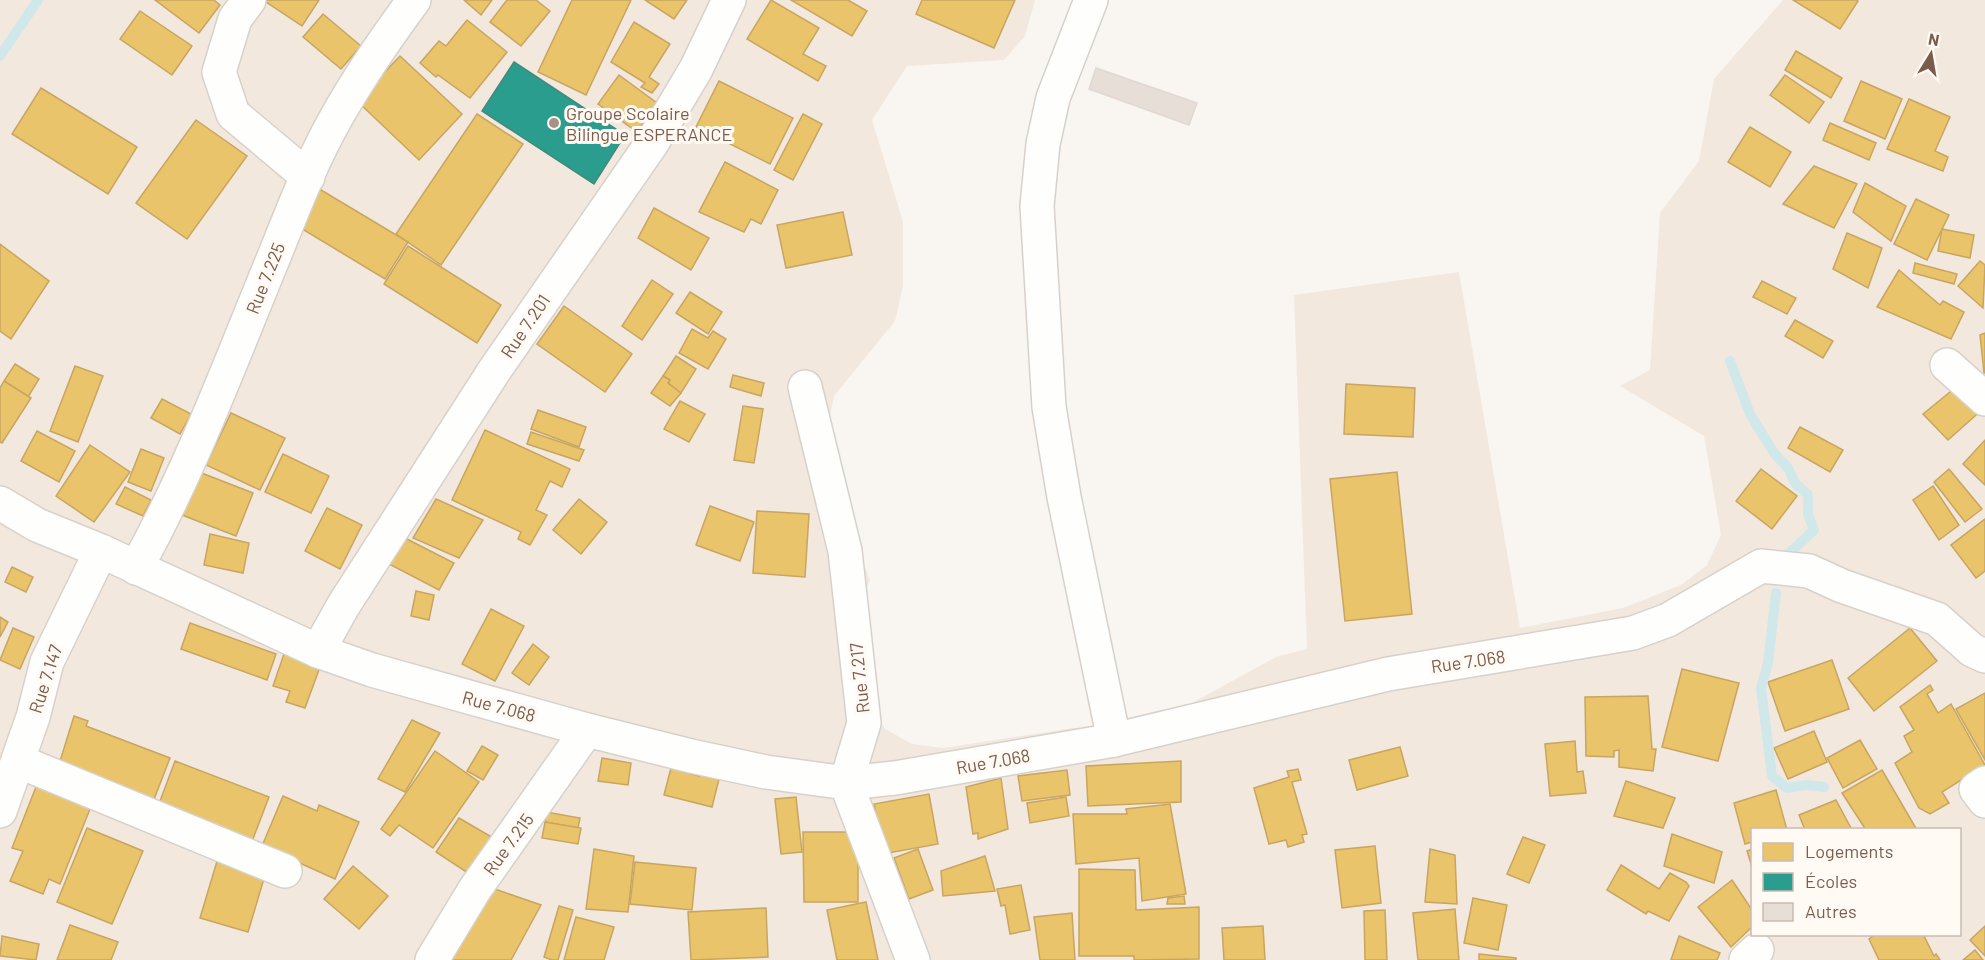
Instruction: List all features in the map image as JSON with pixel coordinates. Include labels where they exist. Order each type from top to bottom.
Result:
[{"type":"street","points":[[249,0],[235,20],[219,72],[233,114],[308,177]]},
{"type":"street","name":"Rue 7.225","points":[[136,568],[158,529],[209,415],[308,177],[336,119],[378,48],[414,0]]},
{"type":"street","name":"Rue 7.201","points":[[318,651],[343,606],[494,371],[652,143],[696,69],[729,0]]},
{"type":"street","points":[[1091,0],[1053,98],[1043,144],[1037,206],[1049,407],[1064,497],[1114,740]]},
{"type":"street","points":[[1947,365],[1985,399]]},
{"type":"street","name":"Rue 7.217","points":[[805,387],[845,551],[864,723],[846,783]]},
{"type":"street","name":"Rue 7.068","points":[[0,503],[37,525],[101,550],[318,651],[372,670],[587,730],[766,772],[846,783],[895,778],[1114,740],[1388,674],[1438,664],[1537,651],[1633,633],[1668,620],[1761,566],[1809,571],[1842,586],[1937,619],[1972,650],[1985,656]]},
{"type":"street","name":"Rue 7.147","points":[[0,811],[18,761],[47,662],[101,550]]},
{"type":"street","name":"Rue 7.215","points":[[432,960],[475,890],[587,730]]},
{"type":"street","points":[[18,761],[285,871]]},
{"type":"street","points":[[846,783],[886,883],[913,960]]},
{"type":"shaded area","points":[[0,0],[1035,0],[1025,36],[1004,60],[907,66],[872,120],[903,222],[903,286],[895,321],[834,396],[822,457],[870,580],[845,641],[852,674],[885,729],[912,744],[943,748],[1074,728],[1103,733],[1131,717],[1192,703],[1276,657],[1307,649],[1294,295],[1459,272],[1520,628],[1623,608],[1681,585],[1707,565],[1721,535],[1704,436],[1620,386],[1650,370],[1660,213],[1699,161],[1714,79],[1783,0],[1985,0],[1985,960],[0,960]]},
{"type":"building: Logements","points":[[155,0],[214,0],[220,5],[199,33]]},
{"type":"building: Logements","points":[[263,0],[319,0],[302,26]]},
{"type":"building: Logements","points":[[464,0],[492,0],[481,15]]},
{"type":"building: Logements","points":[[507,0],[536,0],[550,11],[521,46],[490,22]]},
{"type":"building: Logements","points":[[572,0],[631,0],[586,95],[538,72]]},
{"type":"building: Logements","points":[[645,0],[687,0],[674,19]]},
{"type":"building: Logements","points":[[771,0],[819,28],[803,54],[826,66],[818,81],[747,39]]},
{"type":"building: Logements","points":[[791,0],[848,0],[867,11],[852,36]]},
{"type":"building: Logements","points":[[922,0],[1015,0],[994,48],[916,14]]},
{"type":"building: Logements","points":[[1793,0],[1857,0],[1858,1],[1840,29]]},
{"type":"building: Logements","points":[[140,11],[192,46],[172,75],[120,39]]},
{"type":"building: Logements","points":[[323,14],[361,46],[341,69],[303,37]]},
{"type":"building: Logements","points":[[467,20],[507,52],[470,98],[438,75],[436,77],[420,63],[439,41],[446,46]]},
{"type":"building: Logements","points":[[634,22],[670,44],[649,77],[659,84],[652,93],[641,87],[645,83],[611,62]]},
{"type":"building: Logements","points":[[1796,51],[1842,78],[1831,98],[1785,70]]},
{"type":"building: Logements","points":[[400,56],[462,114],[419,160],[357,101]]},
{"type":"building: Logements","points":[[619,75],[657,103],[637,132],[598,104]]},
{"type":"building: Logements","points":[[1785,75],[1824,102],[1809,123],[1770,95]]},
{"type":"building: Logements","points":[[719,81],[793,118],[770,164],[696,127]]},
{"type":"building: Logements","points":[[1861,81],[1902,99],[1885,139],[1844,121]]},
{"type":"building: Logements","points":[[41,88],[137,147],[108,194],[12,134]]},
{"type":"building: Logements","points":[[1909,99],[1950,117],[1935,151],[1948,157],[1943,171],[1887,149]]},
{"type":"building: Logements","points":[[477,114],[523,144],[441,265],[396,234]]},
{"type":"building: Logements","points":[[803,114],[822,124],[793,180],[774,170]]},
{"type":"building: Logements","points":[[196,120],[247,156],[187,239],[136,203]]},
{"type":"building: Logements","points":[[1830,123],[1876,143],[1869,160],[1823,140]]},
{"type":"building: Logements","points":[[1750,127],[1791,152],[1770,187],[1728,162]]},
{"type":"building: Logements","points":[[725,162],[778,190],[761,224],[751,219],[744,232],[699,212]]},
{"type":"building: Logements","points":[[1814,166],[1857,184],[1834,228],[1783,204]]},
{"type":"building: Logements","points":[[1865,183],[1906,206],[1891,241],[1853,212]]},
{"type":"building: Logements","points":[[316,187],[408,242],[385,279],[294,224]]},
{"type":"building: Logements","points":[[1916,199],[1949,215],[1927,260],[1894,244]]},
{"type":"building: Logements","points":[[654,208],[709,238],[691,270],[638,238]]},
{"type":"building: Logements","points":[[843,212],[852,255],[786,268],[777,225]]},
{"type":"building: Logements","points":[[1942,229],[1974,235],[1970,258],[1938,251]]},
{"type":"building: Logements","points":[[1847,233],[1882,248],[1868,288],[1833,269]]},
{"type":"building: Logements","points":[[0,244],[49,281],[11,339],[0,331]]},
{"type":"building: Logements","points":[[408,246],[501,305],[477,343],[384,284]]},
{"type":"building: Logements","points":[[1980,261],[1985,265],[1983,308],[1958,286]]},
{"type":"building: Logements","points":[[1915,263],[1957,274],[1954,284],[1913,273]]},
{"type":"building: Logements","points":[[1899,270],[1940,305],[1943,301],[1964,312],[1951,339],[1877,307]]},
{"type":"building: Logements","points":[[652,280],[673,294],[642,340],[622,326]]},
{"type":"building: Logements","points":[[1762,281],[1796,298],[1787,314],[1753,297]]},
{"type":"building: Logements","points":[[690,292],[722,312],[708,334],[676,313]]},
{"type":"building: Logements","points":[[564,306],[632,354],[605,392],[537,344]]},
{"type":"building: Logements","points":[[1795,320],[1833,341],[1823,358],[1785,336]]},
{"type":"building: Logements","points":[[692,329],[708,338],[713,331],[726,339],[708,369],[679,353]]},
{"type":"building: Logements","points":[[1985,333],[1985,373],[1984,373],[1980,335]]},
{"type":"building: Logements","points":[[676,356],[696,369],[681,393],[668,383],[670,380],[663,376]]},
{"type":"building: Logements","points":[[15,364],[39,379],[28,397],[4,381]]},
{"type":"building: Logements","points":[[75,366],[103,376],[78,442],[50,431]]},
{"type":"building: Logements","points":[[733,375],[764,383],[761,396],[730,387]]},
{"type":"building: Logements","points":[[663,376],[670,380],[668,383],[681,393],[670,406],[651,393]]},
{"type":"building: Logements","points":[[4,381],[31,398],[2,443],[0,442],[0,388]]},
{"type":"building: Logements","points":[[1961,383],[1984,408],[1948,440],[1923,414]]},
{"type":"building: Logements","points":[[1346,384],[1415,388],[1413,437],[1344,434]]},
{"type":"building: Logements","points":[[162,399],[191,414],[180,434],[151,418]]},
{"type":"building: Logements","points":[[680,401],[705,414],[689,442],[664,429]]},
{"type":"building: Logements","points":[[743,406],[763,409],[754,463],[734,460]]},
{"type":"building: Logements","points":[[538,410],[586,427],[579,447],[531,429]]},
{"type":"building: Logements","points":[[231,413],[285,438],[260,490],[206,465]]},
{"type":"building: Logements","points":[[1800,427],[1843,450],[1830,472],[1788,448]]},
{"type":"building: Logements","points":[[485,430],[570,469],[562,487],[550,481],[536,510],[547,515],[530,545],[518,539],[521,532],[452,500]]},
{"type":"building: Logements","points":[[37,431],[75,451],[59,482],[21,461]]},
{"type":"building: Logements","points":[[531,432],[584,450],[579,461],[527,444]]},
{"type":"building: Logements","points":[[1985,440],[1985,485],[1963,464]]},
{"type":"building: Logements","points":[[90,445],[130,472],[94,522],[56,496]]},
{"type":"building: Logements","points":[[141,449],[164,458],[151,491],[128,482]]},
{"type":"building: Logements","points":[[283,454],[329,476],[311,513],[265,492]]},
{"type":"building: Logements","points":[[1761,469],[1797,496],[1772,529],[1736,501]]},
{"type":"building: Logements","points":[[1949,469],[1982,509],[1965,522],[1934,482]]},
{"type":"building: Logements","points":[[199,472],[253,493],[236,536],[182,515]]},
{"type":"building: Logements","points":[[1397,472],[1412,614],[1345,621],[1330,479]]},
{"type":"building: Logements","points":[[1933,486],[1959,525],[1939,540],[1913,500]]},
{"type":"building: Logements","points":[[125,487],[151,500],[143,516],[116,504]]},
{"type":"building: Logements","points":[[436,499],[483,520],[459,558],[413,538]]},
{"type":"building: Logements","points":[[579,499],[607,522],[581,554],[553,530]]},
{"type":"building: Logements","points":[[710,506],[754,522],[740,561],[696,545]]},
{"type":"building: Logements","points":[[327,508],[362,525],[340,569],[305,551]]},
{"type":"building: Logements","points":[[757,511],[809,514],[805,577],[753,573]]},
{"type":"building: Logements","points":[[1985,519],[1985,571],[1976,578],[1951,545]]},
{"type":"building: Logements","points":[[210,534],[249,543],[243,573],[204,565]]},
{"type":"building: Logements","points":[[403,537],[454,563],[439,590],[389,564]]},
{"type":"building: Logements","points":[[12,567],[33,577],[26,592],[5,582]]},
{"type":"building: Logements","points":[[416,591],[434,595],[429,620],[411,616]]},
{"type":"building: Logements","points":[[491,609],[524,626],[495,681],[462,664]]},
{"type":"building: Logements","points":[[0,617],[8,622],[0,637]]},
{"type":"building: Logements","points":[[190,623],[276,654],[267,680],[181,649]]},
{"type":"building: Logements","points":[[13,628],[34,637],[20,669],[0,660]]},
{"type":"building: Logements","points":[[1910,628],[1937,661],[1874,711],[1848,678]]},
{"type":"building: Logements","points":[[533,644],[549,657],[529,685],[512,673]]},
{"type":"building: Logements","points":[[284,654],[320,667],[305,708],[286,702],[290,691],[273,686]]},
{"type":"building: Logements","points":[[1832,660],[1849,709],[1785,731],[1768,682]]},
{"type":"building: Logements","points":[[1682,669],[1739,683],[1718,761],[1662,747]]},
{"type":"building: Logements","points":[[1930,685],[1933,690],[1927,694],[1938,713],[1951,704],[1985,765],[1942,792],[1949,803],[1930,814],[1919,808],[1895,763],[1912,752],[1904,736],[1914,730],[1900,707]]},
{"type":"building: Logements","points":[[1985,693],[1985,760],[1956,709]]},
{"type":"building: Logements","points":[[1648,696],[1652,749],[1656,749],[1653,771],[1619,767],[1619,750],[1614,751],[1614,757],[1586,756],[1585,697]]},
{"type":"building: Logements","points":[[74,716],[88,721],[86,726],[170,758],[151,807],[57,771]]},
{"type":"building: Logements","points":[[412,720],[440,733],[405,792],[378,779]]},
{"type":"building: Logements","points":[[1814,731],[1827,762],[1788,779],[1774,748]]},
{"type":"building: Logements","points":[[1860,740],[1877,769],[1843,788],[1827,758]]},
{"type":"building: Logements","points":[[1575,741],[1577,772],[1583,771],[1586,793],[1550,796],[1545,744]]},
{"type":"building: Logements","points":[[482,746],[498,755],[483,780],[467,771]]},
{"type":"building: Logements","points":[[1400,747],[1408,776],[1357,790],[1349,760]]},
{"type":"building: Logements","points":[[435,751],[479,782],[433,848],[399,825],[390,836],[381,829]]},
{"type":"building: Logements","points":[[602,758],[631,763],[628,785],[598,781]]},
{"type":"building: Logements","points":[[175,761],[269,797],[251,844],[157,809]]},
{"type":"building: Logements","points":[[1181,761],[1181,802],[1088,806],[1086,766]]},
{"type":"building: Logements","points":[[671,768],[699,776],[700,770],[720,775],[712,807],[664,795]]},
{"type":"building: Logements","points":[[1298,769],[1301,780],[1292,782],[1307,834],[1302,835],[1304,842],[1288,847],[1286,840],[1269,844],[1254,788],[1289,777],[1287,771]]},
{"type":"building: Logements","points":[[1067,770],[1070,795],[1022,801],[1018,776]]},
{"type":"building: Logements","points":[[1882,770],[1916,828],[1865,828],[1842,793]]},
{"type":"building: Logements","points":[[1001,778],[1008,829],[978,839],[978,833],[973,834],[966,787]]},
{"type":"building: Logements","points":[[1626,781],[1675,798],[1663,828],[1614,816]]},
{"type":"building: Logements","points":[[36,787],[92,804],[60,884],[49,879],[43,894],[10,881],[23,851],[12,848]]},
{"type":"building: Logements","points":[[1776,790],[1786,828],[1751,828],[1751,842],[1745,844],[1734,803]]},
{"type":"building: Logements","points":[[929,794],[938,844],[883,854],[874,804]]},
{"type":"building: Logements","points":[[283,796],[317,811],[319,805],[359,822],[335,879],[262,846]]},
{"type":"building: Logements","points":[[796,797],[802,852],[781,854],[775,799]]},
{"type":"building: Logements","points":[[1066,797],[1069,816],[1030,823],[1027,803]]},
{"type":"building: Logements","points":[[1836,800],[1851,828],[1804,828],[1799,815]]},
{"type":"building: Logements","points":[[1170,804],[1186,894],[1142,901],[1139,858],[1076,864],[1073,814],[1127,814],[1126,809]]},
{"type":"building: Logements","points":[[546,812],[580,818],[578,828],[545,822]]},
{"type":"building: Logements","points":[[459,818],[495,839],[471,875],[436,852]]},
{"type":"building: Logements","points":[[545,822],[581,828],[578,844],[542,838]]},
{"type":"building: Logements","points":[[87,828],[143,851],[112,924],[57,902]]},
{"type":"building: Logements","points":[[803,832],[858,832],[858,902],[804,902]]},
{"type":"building: Logements","points":[[1672,834],[1722,852],[1714,883],[1664,866]]},
{"type":"building: Logements","points":[[1523,837],[1545,845],[1529,883],[1507,874]]},
{"type":"building: Logements","points":[[1375,846],[1381,903],[1342,908],[1335,850]]},
{"type":"building: Logements","points":[[594,849],[634,856],[628,912],[586,909]]},
{"type":"building: Logements","points":[[918,849],[933,890],[909,899],[894,858]]},
{"type":"building: Logements","points":[[1430,849],[1455,855],[1457,904],[1425,902]]},
{"type":"building: Logements","points":[[1751,849],[1751,864],[1747,851]]},
{"type":"building: Logements","points":[[985,856],[995,891],[943,896],[941,871]]},
{"type":"building: Logements","points":[[218,858],[266,872],[248,932],[200,918]]},
{"type":"building: Logements","points":[[635,862],[696,868],[692,910],[630,904]]},
{"type":"building: Logements","points":[[1621,865],[1659,889],[1670,873],[1686,882],[1689,886],[1669,921],[1648,911],[1646,914],[1607,890]]},
{"type":"building: Logements","points":[[353,866],[388,896],[359,929],[324,899]]},
{"type":"building: Logements","points":[[1079,869],[1135,870],[1136,910],[1199,907],[1199,959],[1134,960],[1134,956],[1079,956]]},
{"type":"building: Logements","points":[[1732,880],[1751,908],[1751,928],[1731,947],[1698,907]]},
{"type":"building: Logements","points":[[1021,885],[1030,930],[1010,934],[1005,905],[1001,906],[997,889]]},
{"type":"building: Logements","points":[[486,886],[541,905],[511,960],[448,960]]},
{"type":"building: Logements","points":[[1184,896],[1185,904],[1167,904],[1168,898]]},
{"type":"building: Logements","points":[[1473,898],[1507,905],[1498,950],[1464,943]]},
{"type":"building: Logements","points":[[866,902],[878,960],[837,960],[827,910]]},
{"type":"building: Logements","points":[[559,906],[573,910],[558,960],[552,960],[544,957]]},
{"type":"building: Logements","points":[[766,908],[768,957],[691,960],[688,912]]},
{"type":"building: Logements","points":[[1455,909],[1459,960],[1418,960],[1413,913]]},
{"type":"building: Logements","points":[[1385,910],[1387,960],[1365,960],[1364,911]]},
{"type":"building: Logements","points":[[1072,913],[1075,960],[1040,960],[1034,917]]},
{"type":"building: Logements","points":[[576,917],[614,927],[604,960],[564,960]]},
{"type":"building: Logements","points":[[70,925],[118,942],[111,960],[57,960]]},
{"type":"building: Logements","points":[[1263,926],[1265,960],[1224,960],[1222,928]]},
{"type":"building: Logements","points":[[1985,926],[1985,956],[1970,940]]},
{"type":"building: Logements","points":[[2,936],[39,944],[36,960],[0,956]]},
{"type":"building: Logements","points":[[1679,936],[1720,953],[1717,960],[1671,960]]},
{"type":"building: Logements","points":[[1873,936],[1924,936],[1934,956],[1936,954],[1940,960],[1879,960],[1869,939]]},
{"type":"building: Logements","points":[[1975,950],[1983,960],[1963,960]]},
{"type":"building: Logements","points":[[1479,954],[1516,958],[1516,960],[1479,960]]},
{"type":"building: Écoles","name":"Groupe Scolaire Bilingue ESPERANCE","points":[[514,62],[625,135],[594,184],[482,111]]},
{"type":"building: Autres","points":[[1096,68],[1197,103],[1189,125],[1089,89]]},
{"type":"waterway","points":[[0,56],[38,0]]},
{"type":"waterway","points":[[1730,361],[1750,414],[1774,453],[1788,468],[1795,483],[1808,495],[1808,514],[1814,530],[1786,556]]},
{"type":"waterway","points":[[1776,593],[1768,663],[1761,688],[1772,776],[1787,788],[1806,785],[1824,787]]},
{"type":"place","name":"Groupe Scolaire Bilingue ESPERANCE","points":[[554,123]]}]
